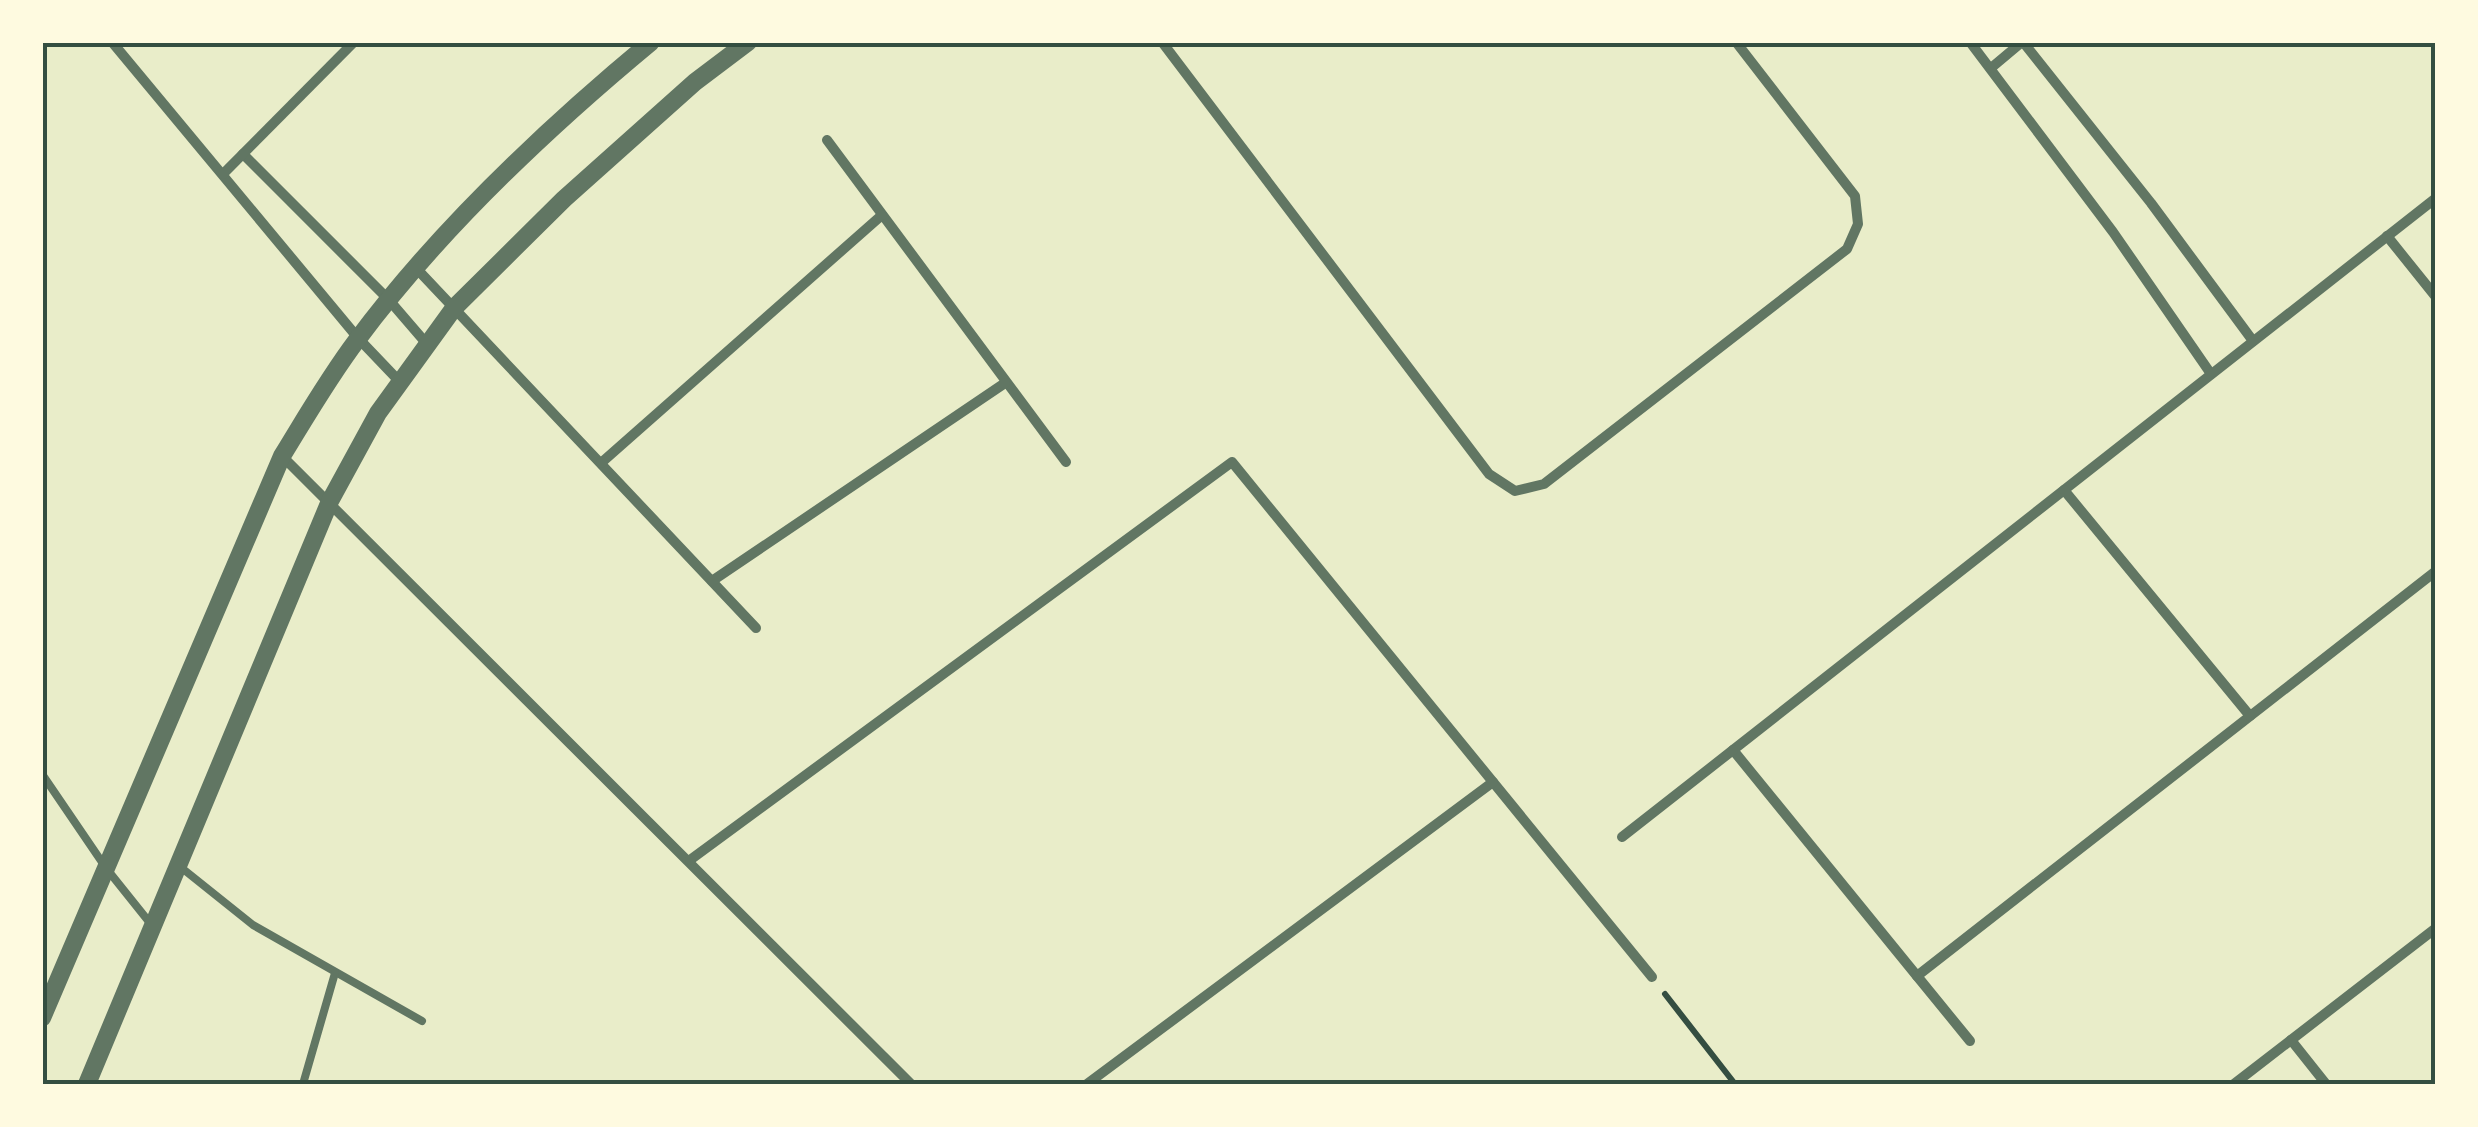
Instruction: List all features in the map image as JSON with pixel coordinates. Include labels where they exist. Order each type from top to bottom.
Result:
[{"type":"street","points":[[112,42],[358,338],[400,382]]},
{"type":"street","points":[[223,174],[354,42]]},
{"type":"street","points":[[42,1018],[282,456],[358,338],[416,268],[523,156],[650,42]]},
{"type":"street","points":[[87,1084],[330,500],[378,414],[454,308],[564,199],[695,82],[748,42]]},
{"type":"street","points":[[1162,42],[1489,474],[1515,491],[1544,484],[1846,248],[1858,224],[1855,196],[1736,42]]},
{"type":"street","points":[[1970,42],[2113,232],[2212,374]]},
{"type":"street","points":[[1991,68],[2022,42],[2151,203],[2253,342]]},
{"type":"street","points":[[827,140],[1066,462]]},
{"type":"street","points":[[243,154],[389,300],[426,343]]},
{"type":"street","points":[[1622,836],[2436,198]]},
{"type":"street","points":[[601,464],[882,214]]},
{"type":"street","points":[[2387,236],[2436,298]]},
{"type":"street","points":[[416,268],[756,628]]},
{"type":"street","points":[[712,581],[1005,383]]},
{"type":"street","points":[[282,456],[911,1084]]},
{"type":"street","points":[[690,860],[1232,462],[1652,977]]},
{"type":"street","points":[[2064,490],[2250,716]]},
{"type":"street","points":[[1917,976],[2436,570]]},
{"type":"street","points":[[1733,750],[1970,1042]]},
{"type":"street","points":[[1087,1084],[1493,782]]},
{"type":"street","points":[[2234,1084],[2436,928]]},
{"type":"street","points":[[2291,1040],[2326,1084]]},
{"type":"lane","points":[[42,774],[106,868],[153,926]]},
{"type":"lane","points":[[178,865],[253,926],[422,1022]]},
{"type":"lane","points":[[303,1084],[336,973]]},
{"type":"path","points":[[1652,977],[1735,1084]]}]
